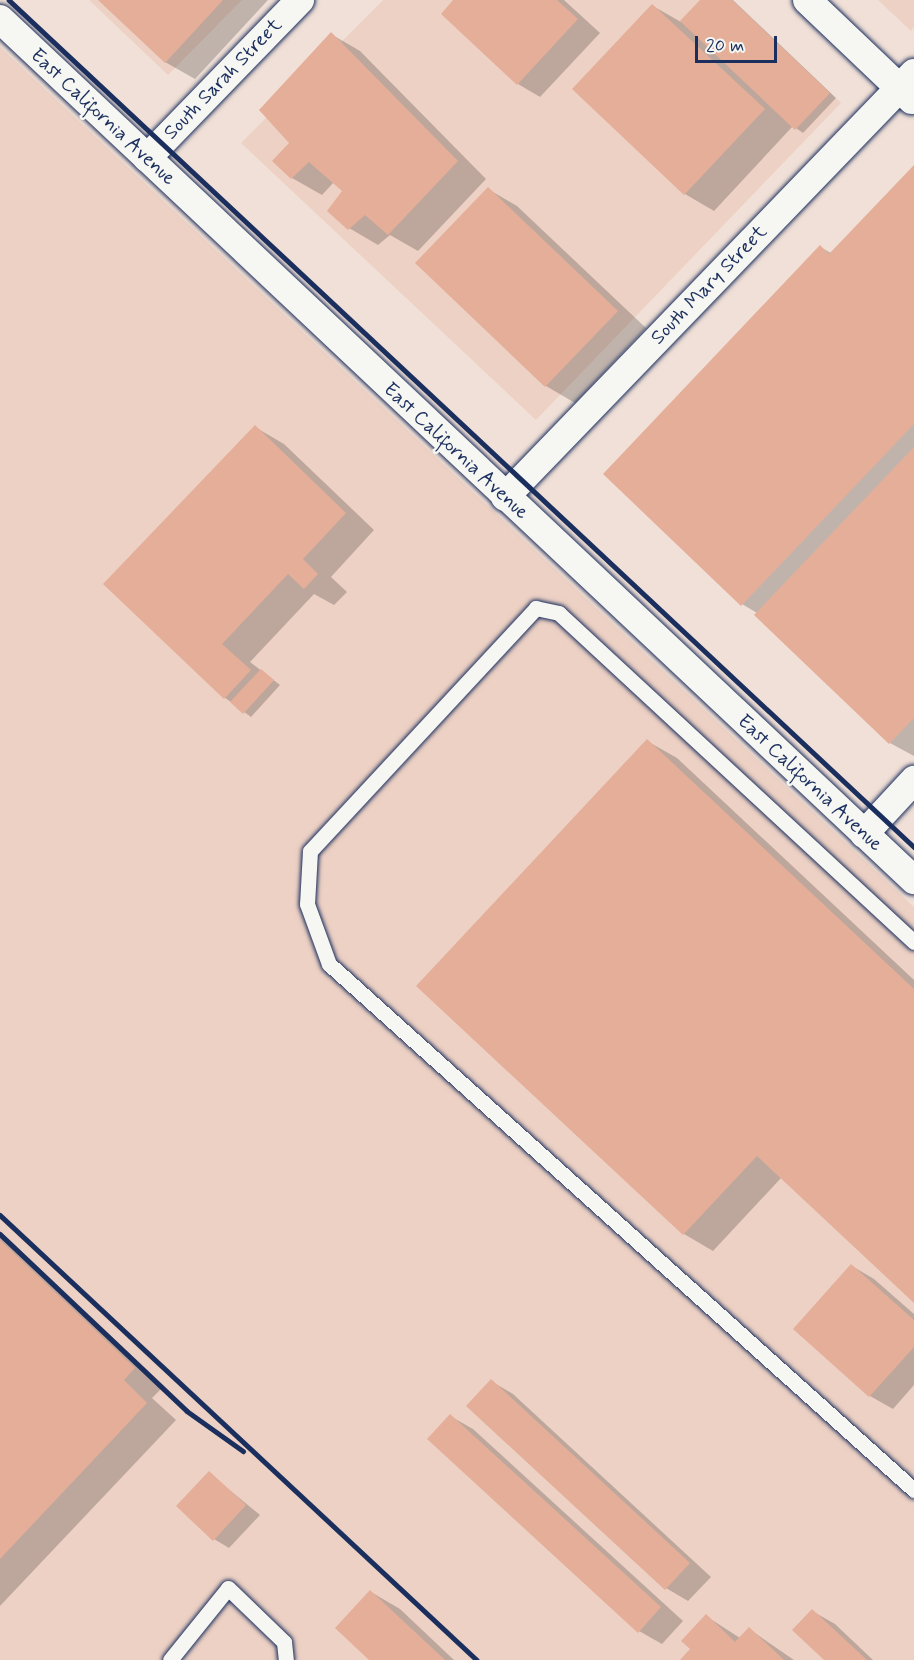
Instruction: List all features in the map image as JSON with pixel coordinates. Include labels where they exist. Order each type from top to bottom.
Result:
[{"type":"street","name":"South Sarah Street","points":[[147,158],[300,0]]},
{"type":"street","points":[[807,0],[909,87]]},
{"type":"street","name":"East California Avenue","points":[[0,19],[914,880]]},
{"type":"street","name":"South Mary Street","points":[[505,497],[909,87]]},
{"type":"street","points":[[864,834],[914,780]]},
{"type":"lane","points":[[914,942],[559,613],[536,608],[310,851],[307,904],[329,964],[914,1490]]},
{"type":"lane","points":[[170,1660],[228,1588],[284,1642],[286,1660]]},
{"type":"shaded area","points":[[89,0],[242,0],[168,75]]},
{"type":"shaded area","points":[[383,0],[732,0],[841,103],[536,420],[241,143]]},
{"type":"shaded area","points":[[878,0],[914,0],[914,27],[911,31]]},
{"type":"shaded area","points":[[0,47],[914,907],[914,1660],[0,1660]]},
{"type":"building","points":[[98,0],[223,0],[165,63]]},
{"type":"building","points":[[453,0],[557,0],[578,19],[517,85],[441,14]]},
{"type":"building","points":[[700,0],[732,0],[830,93],[795,130],[680,21]]},
{"type":"building","points":[[652,4],[765,109],[684,195],[572,89]]},
{"type":"building","points":[[331,32],[458,161],[388,235],[365,215],[348,230],[327,211],[342,191],[309,162],[291,179],[272,161],[289,143],[259,110]]},
{"type":"building","points":[[914,165],[914,424],[741,606],[603,474],[820,245],[829,254]]},
{"type":"building","points":[[488,187],[618,311],[545,387],[415,263]]},
{"type":"building","points":[[255,425],[346,513],[303,559],[318,574],[304,589],[288,574],[222,644],[251,670],[224,699],[103,584]]},
{"type":"building","points":[[914,447],[914,718],[889,744],[754,615]]},
{"type":"building","points":[[261,669],[274,680],[243,714],[230,702]]},
{"type":"building","points":[[647,739],[914,989],[914,1303],[757,1156],[683,1235],[416,986]]},
{"type":"building","points":[[0,1240],[135,1368],[124,1380],[147,1403],[0,1559]]},
{"type":"building","points":[[851,1264],[914,1320],[914,1347],[869,1397],[793,1329]]},
{"type":"building","points":[[491,1379],[690,1563],[665,1590],[466,1406]]},
{"type":"building","points":[[450,1414],[661,1607],[638,1633],[427,1439]]},
{"type":"building","points":[[209,1471],[246,1505],[213,1541],[176,1506]]},
{"type":"building","points":[[370,1590],[445,1660],[369,1660],[335,1628]]},
{"type":"building","points":[[812,1609],[867,1660],[824,1660],[792,1630]]},
{"type":"building","points":[[706,1614],[735,1642],[749,1627],[784,1660],[680,1660],[690,1649],[681,1641]]},
{"type":"railway","points":[[9,0],[914,847]]},
{"type":"railway","points":[[0,1215],[477,1660]]},
{"type":"railway","points":[[0,1234],[187,1411],[243,1451]]}]
